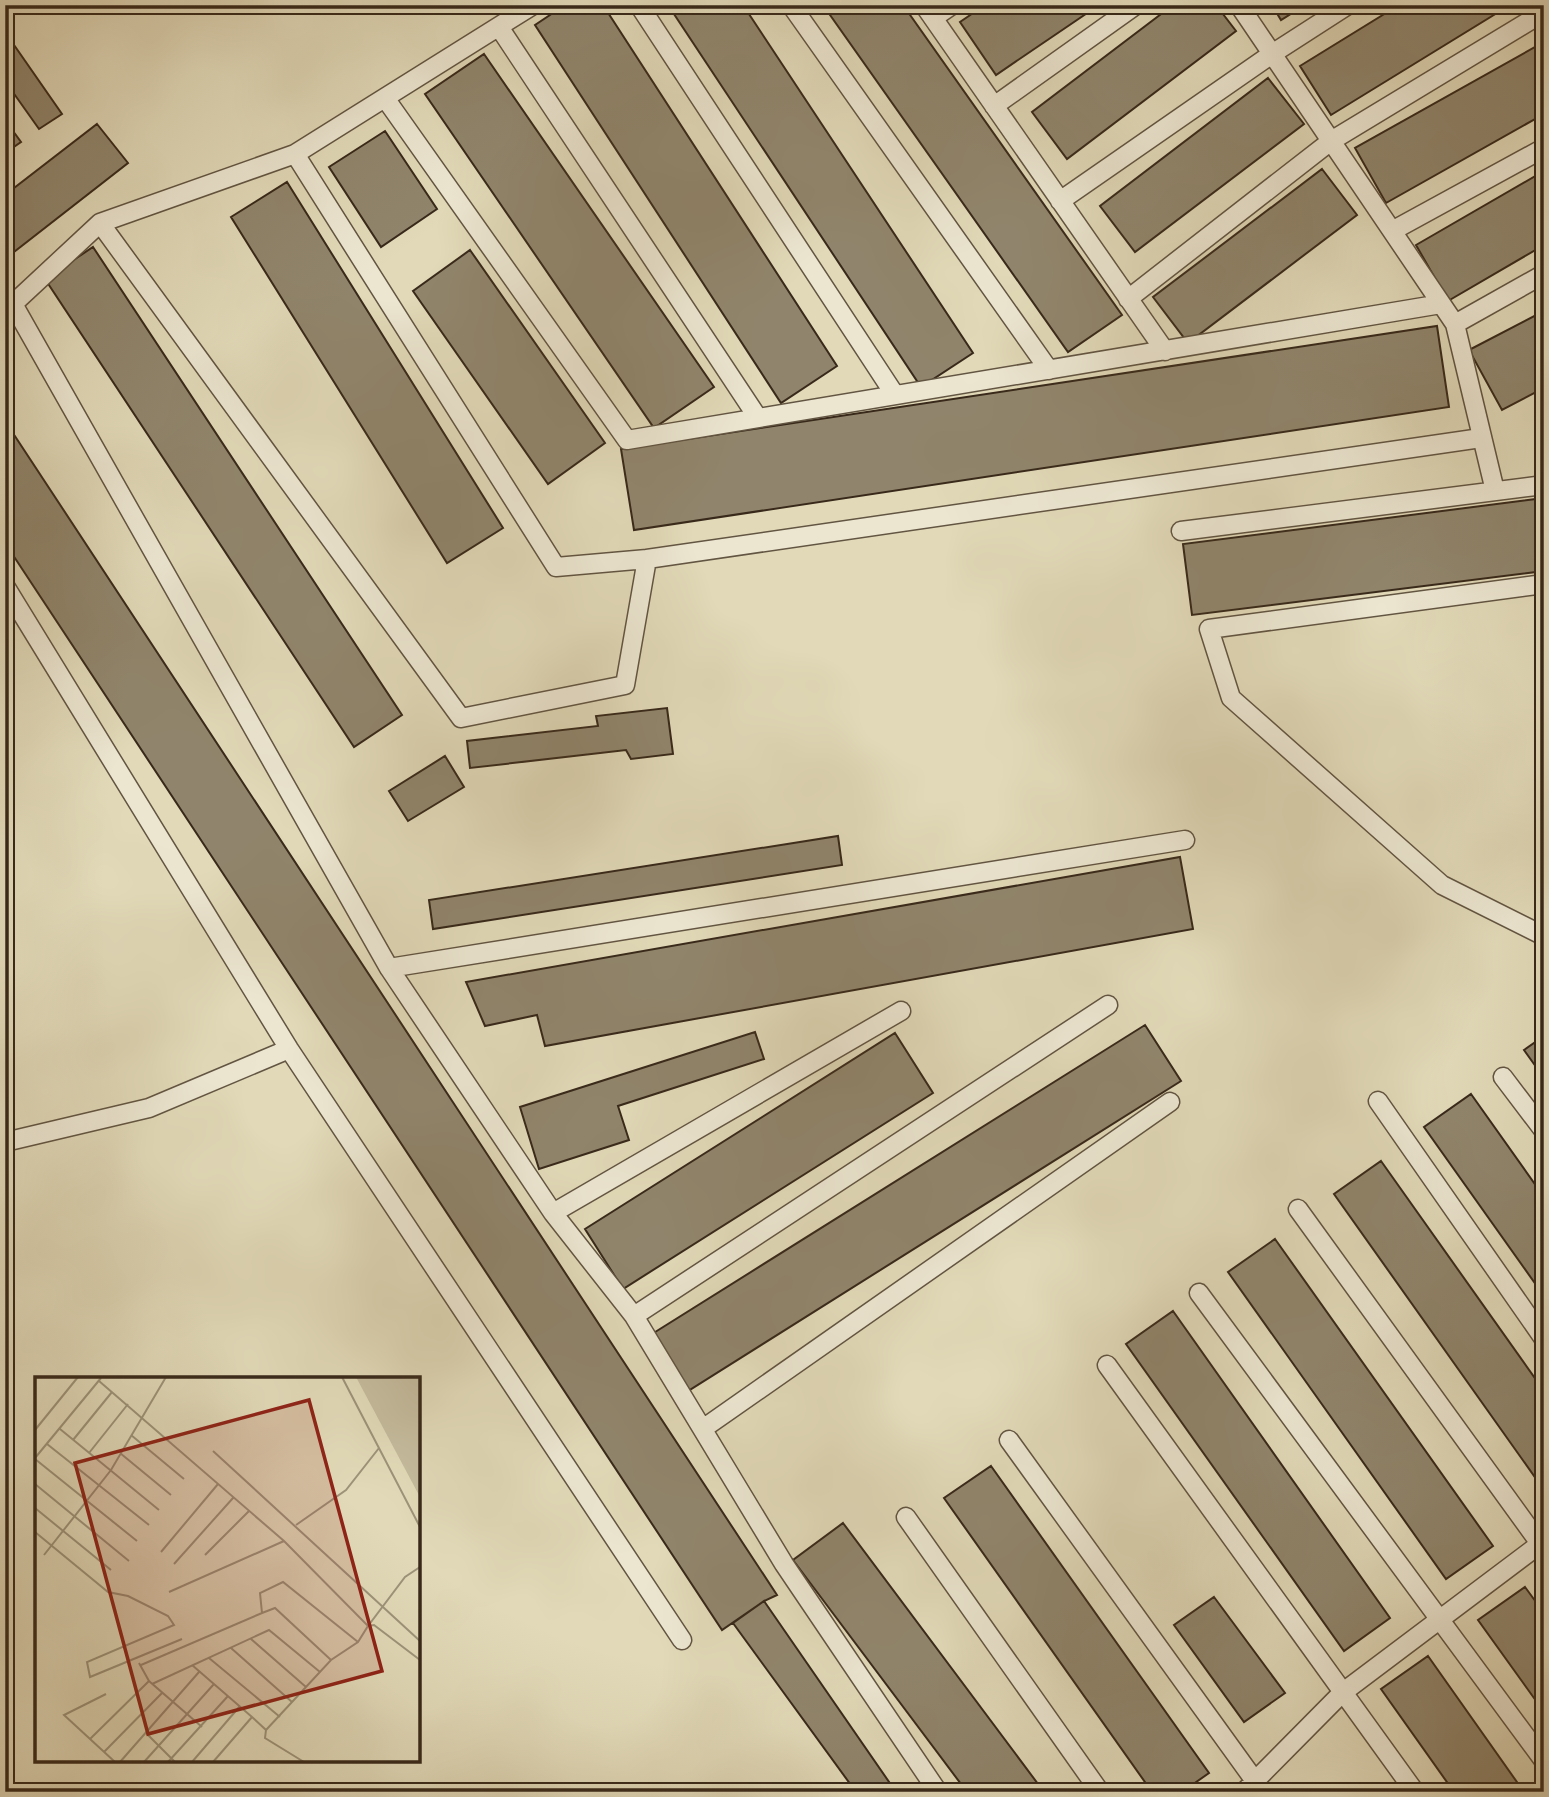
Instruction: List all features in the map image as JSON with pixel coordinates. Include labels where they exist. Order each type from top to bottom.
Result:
[{"type":"lane","points":[[533,5],[295,154],[100,223],[8,305],[389,968],[553,1213],[634,1316],[784,1564],[938,1792]]},
{"type":"lane","points":[[639,5],[895,395]]},
{"type":"lane","points":[[791,5],[1049,370]]},
{"type":"lane","points":[[952,5],[929,12],[1165,351]]},
{"type":"lane","points":[[994,106],[1136,5]]},
{"type":"lane","points":[[1239,5],[1455,324],[1494,491]]},
{"type":"lane","points":[[1060,201],[1272,54],[1348,5]]},
{"type":"lane","points":[[1128,299],[1331,141],[1544,12]]},
{"type":"lane","points":[[499,27],[758,418]]},
{"type":"lane","points":[[385,98],[627,440],[1441,304]]},
{"type":"lane","points":[[1392,231],[1544,148]]},
{"type":"lane","points":[[295,154],[556,567],[647,559],[1481,438]]},
{"type":"lane","points":[[100,223],[461,718],[625,685],[647,559]]},
{"type":"lane","points":[[1455,324],[1544,274]]},
{"type":"lane","points":[[1181,531],[1544,485]]},
{"type":"lane","points":[[1544,584],[1209,629],[1231,698],[1442,885],[1544,936]]},
{"type":"lane","points":[[5,586],[289,1049],[681,1640]]},
{"type":"lane","points":[[389,968],[1185,840]]},
{"type":"lane","points":[[634,1316],[1108,1005]]},
{"type":"lane","points":[[553,1213],[901,1011]]},
{"type":"lane","points":[[5,1142],[149,1108],[289,1049]]},
{"type":"lane","points":[[1503,1077],[1544,1131]]},
{"type":"lane","points":[[1378,1101],[1544,1339]]},
{"type":"lane","points":[[704,1428],[1170,1102]]},
{"type":"lane","points":[[1009,1440],[1250,1786],[1342,1693],[1542,1544],[1298,1209]]},
{"type":"lane","points":[[1199,1293],[1544,1761]]},
{"type":"lane","points":[[1107,1365],[1415,1792]]},
{"type":"lane","points":[[906,1517],[1100,1792]]},
{"type":"building","points":[[565,5],[603,5],[837,366],[781,403],[535,25]]},
{"type":"building","points":[[668,5],[743,5],[973,353],[921,387]]},
{"type":"building","points":[[823,5],[903,5],[1122,315],[1068,352]]},
{"type":"building","points":[[985,5],[1099,5],[996,75],[960,22]]},
{"type":"building","points":[[1173,5],[1216,5],[1236,31],[1067,159],[1032,112]]},
{"type":"building","points":[[1272,5],[1305,5],[1281,20]]},
{"type":"building","points":[[1399,5],[1510,5],[1331,115],[1300,66]]},
{"type":"building","points":[[5,32],[62,114],[39,129],[5,81]]},
{"type":"building","points":[[1544,42],[1544,114],[1386,203],[1355,148]]},
{"type":"building","points":[[484,54],[714,387],[654,428],[425,94]]},
{"type":"building","points":[[1268,78],[1304,124],[1135,252],[1100,206]]},
{"type":"building","points":[[5,120],[21,142],[5,153]]},
{"type":"building","points":[[97,124],[128,163],[5,259],[5,195]]},
{"type":"building","points":[[385,131],[437,209],[381,247],[329,167]]},
{"type":"building","points":[[1322,169],[1357,215],[1188,343],[1153,297]]},
{"type":"building","points":[[1544,171],[1544,245],[1448,301],[1416,245]]},
{"type":"building","points":[[287,182],[503,528],[447,563],[231,217]]},
{"type":"building","points":[[93,247],[402,715],[354,747],[45,279]]},
{"type":"building","points":[[470,250],[605,443],[548,484],[413,291]]},
{"type":"building","points":[[1544,311],[1544,388],[1502,410],[1469,350]]},
{"type":"building","points":[[1437,326],[1449,407],[634,530],[621,449]]},
{"type":"building","points":[[5,421],[777,1595],[722,1630],[5,543]]},
{"type":"building","points":[[1544,498],[1544,571],[1192,615],[1183,544]]},
{"type":"building","points":[[667,708],[673,754],[631,759],[626,750],[470,768],[467,741],[598,726],[596,716]]},
{"type":"building","points":[[445,756],[464,787],[408,821],[389,791]]},
{"type":"building","points":[[838,836],[842,865],[433,929],[429,900]]},
{"type":"building","points":[[1180,857],[1193,929],[545,1046],[537,1015],[485,1026],[466,982]]},
{"type":"building","points":[[1145,1025],[1181,1081],[688,1391],[652,1334]]},
{"type":"building","points":[[755,1032],[764,1059],[618,1106],[629,1140],[539,1169],[520,1107]]},
{"type":"building","points":[[895,1033],[933,1093],[623,1289],[585,1229]]},
{"type":"building","points":[[1544,1036],[1544,1078],[1524,1050]]},
{"type":"building","points":[[1471,1094],[1544,1197],[1544,1296],[1424,1127]]},
{"type":"building","points":[[1381,1161],[1544,1391],[1544,1490],[1334,1194]]},
{"type":"building","points":[[1275,1239],[1493,1546],[1446,1579],[1228,1272]]},
{"type":"building","points":[[1173,1311],[1390,1618],[1344,1651],[1126,1344]]},
{"type":"building","points":[[991,1466],[1209,1773],[1182,1792],[1152,1792],[944,1498]]},
{"type":"building","points":[[843,1523],[1044,1792],[967,1792],[793,1560]]},
{"type":"building","points":[[1525,1587],[1544,1613],[1544,1712],[1478,1620]]},
{"type":"building","points":[[1214,1597],[1285,1693],[1244,1722],[1174,1625]]},
{"type":"building","points":[[764,1601],[896,1792],[856,1792],[733,1623]]},
{"type":"building","points":[[1428,1656],[1524,1792],[1454,1792],[1381,1689]]}]
